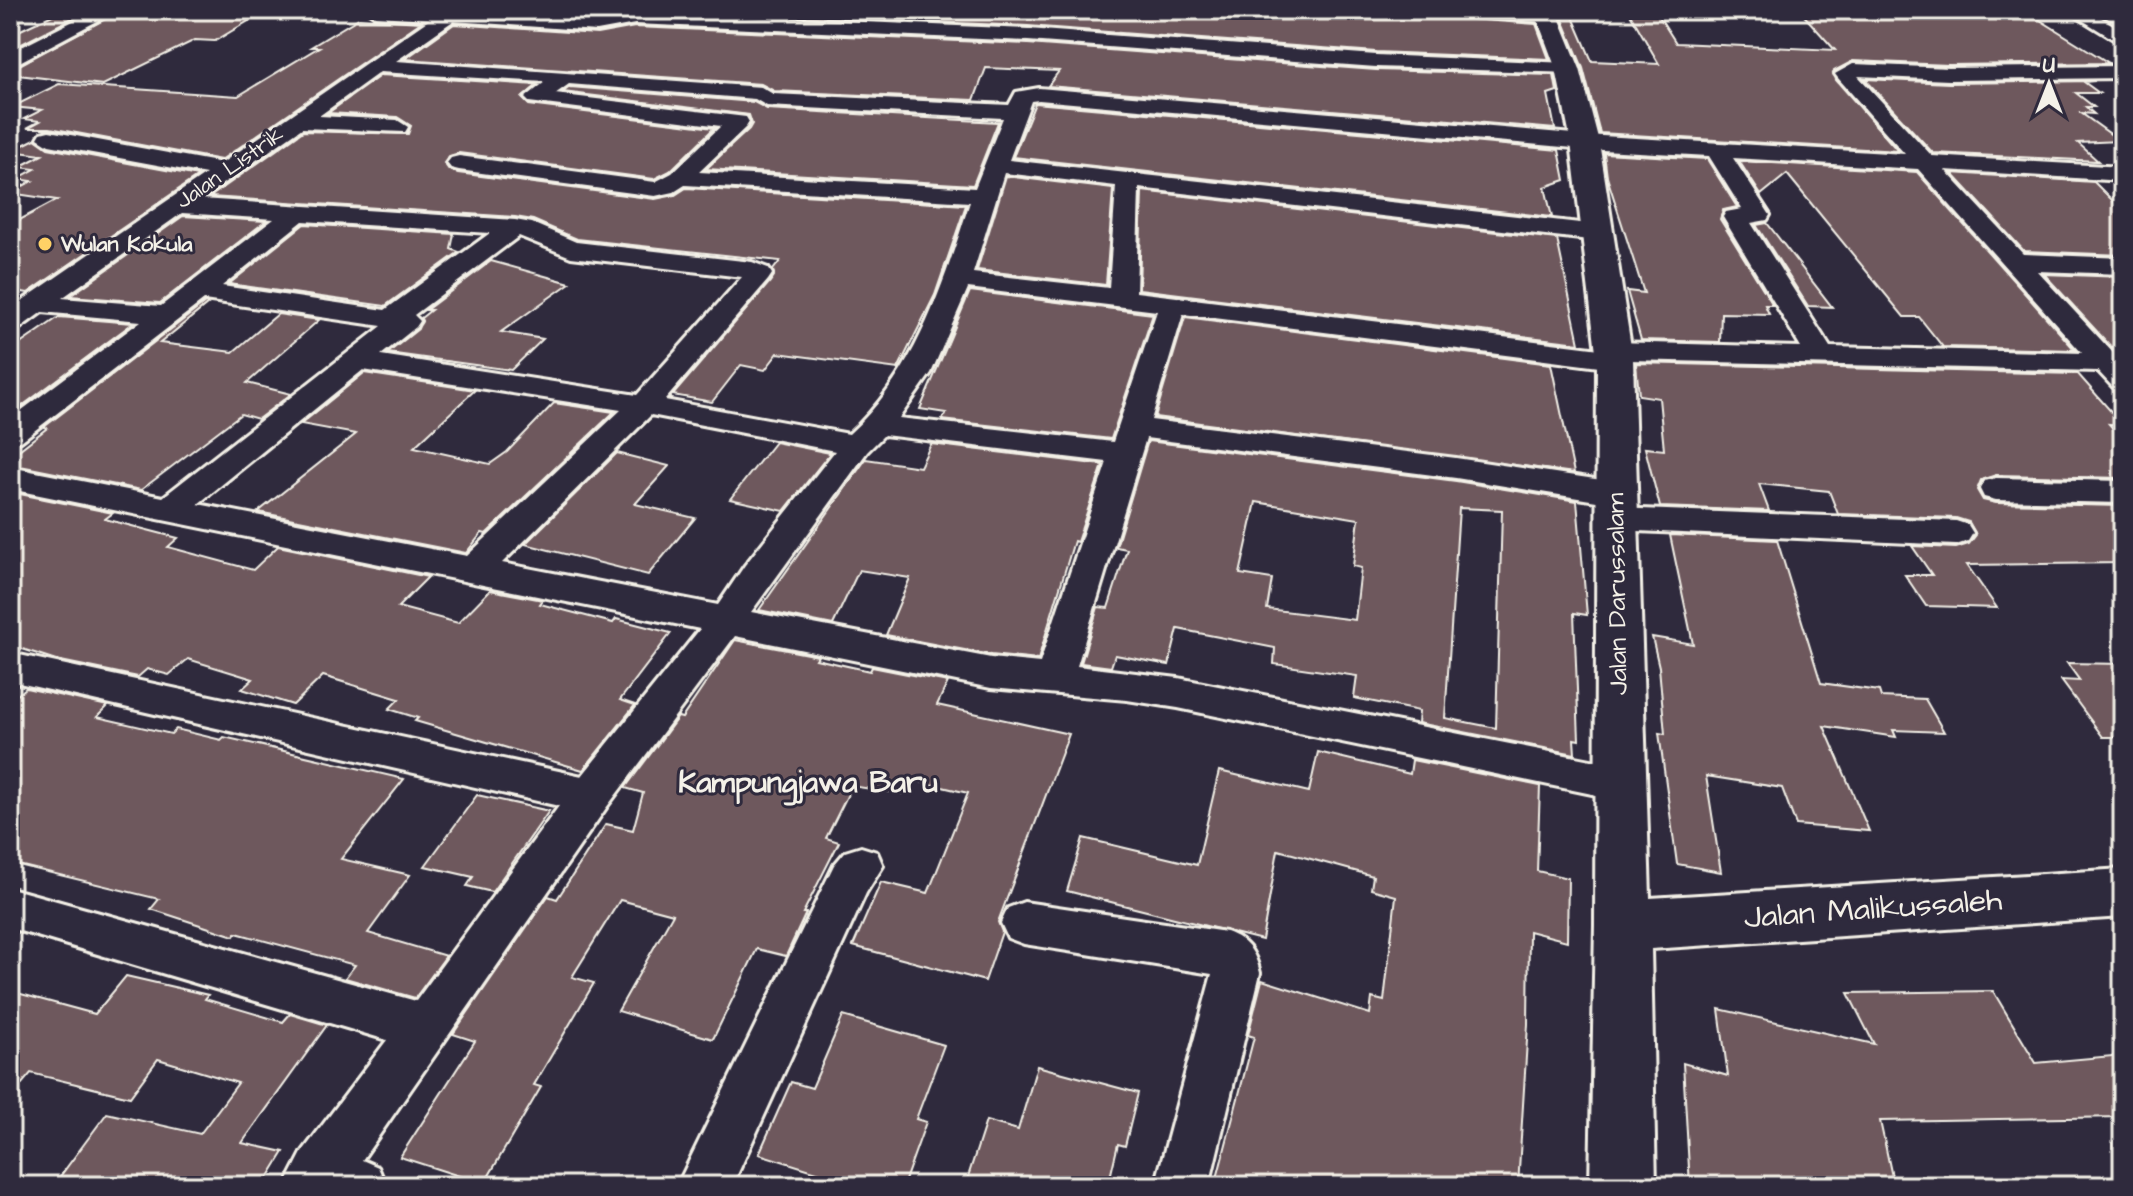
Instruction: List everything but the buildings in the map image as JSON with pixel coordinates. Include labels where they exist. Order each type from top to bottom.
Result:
[{"type":"street","points":[[10,61],[20,50],[109,10]]},
{"type":"street","points":[[375,10],[597,25],[625,22],[638,14],[1028,35],[1376,61],[1568,69]]},
{"type":"street","points":[[1028,35],[1038,10]]},
{"type":"street","points":[[1472,10],[1546,13]]},
{"type":"street","points":[[2075,10],[2123,39]]},
{"type":"street","name":"Jalan Darussalam","points":[[1546,13],[1568,69],[1585,142],[1614,355],[1623,925],[1623,1186]]},
{"type":"street","name":"Jalan Listrik","points":[[22,310],[450,14]]},
{"type":"street","points":[[377,66],[761,93],[767,100],[1016,112]]},
{"type":"street","points":[[2118,369],[1845,74],[1846,71],[1949,74],[2123,72]]},
{"type":"street","points":[[459,163],[655,189],[666,187],[680,178],[738,122],[536,98],[565,77]]},
{"type":"street","points":[[331,1181],[424,1027],[591,796],[728,619],[757,574],[866,435],[888,413],[932,348],[958,279],[994,165],[1023,96],[1039,94],[1585,142],[2123,174]]},
{"type":"street","points":[[297,121],[397,127]]},
{"type":"street","points":[[49,138],[227,171]]},
{"type":"street","points":[[1717,150],[1758,215],[1735,217],[1822,358]]},
{"type":"street","points":[[994,165],[1598,233]]},
{"type":"street","points":[[680,178],[984,196]]},
{"type":"street","points":[[1122,297],[1128,180]]},
{"type":"street","points":[[177,205],[515,227],[535,231],[571,249],[752,270],[759,274],[644,405],[473,571]]},
{"type":"street","points":[[10,434],[297,213]]},
{"type":"street","points":[[393,317],[515,227]]},
{"type":"street","points":[[2016,262],[2123,266]]},
{"type":"street","points":[[958,279],[1173,303],[1247,316],[1614,355],[1822,358],[2118,369]]},
{"type":"street","points":[[170,509],[406,321],[199,291]]},
{"type":"street","points":[[1054,679],[1173,303]]},
{"type":"street","points":[[22,310],[166,315]]},
{"type":"street","points":[[358,360],[644,405],[866,435],[1130,440],[1456,468],[1615,506],[1956,533]]},
{"type":"street","points":[[10,478],[991,673],[1127,685],[1178,693],[1621,783]]},
{"type":"street","points":[[1996,489],[2123,492]]},
{"type":"street","points":[[10,667],[591,796]]},
{"type":"street","points":[[704,1186],[850,879],[861,866]]},
{"type":"street","name":"Jalan Malikussaleh","points":[[1623,925],[2123,893]]},
{"type":"street","points":[[10,908],[424,1027]]},
{"type":"street","points":[[1024,923],[1226,954],[1234,963],[1236,973],[1182,1186]]},
{"type":"place","name":"Wulan Kokula","points":[[45,244]]},
{"type":"district","name":"Kampungjawa Baru","points":[[808,783]]}]
